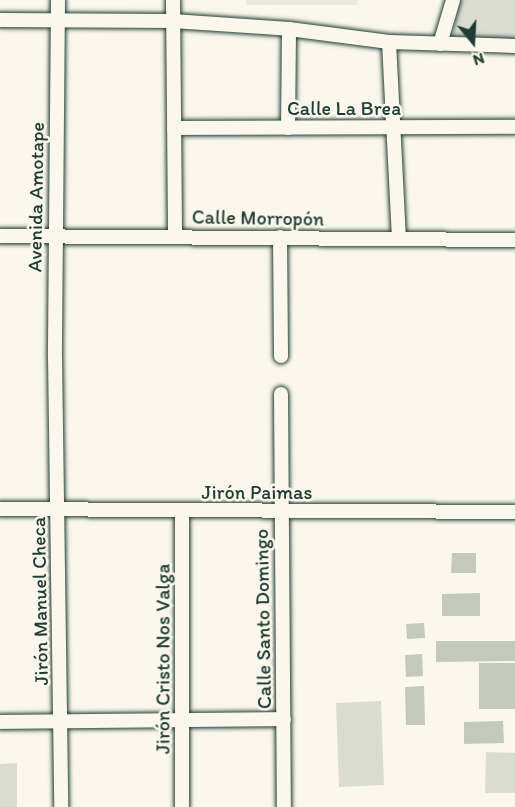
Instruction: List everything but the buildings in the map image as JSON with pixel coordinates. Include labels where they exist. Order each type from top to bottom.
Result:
[{"type":"street","name":"Avenida Amotape","points":[[57,395],[55,236],[58,0]]},
{"type":"street","points":[[173,0],[175,236]]},
{"type":"street","points":[[440,44],[453,0]]},
{"type":"street","points":[[0,20],[173,21],[289,29],[389,42],[515,46]]},
{"type":"street","points":[[288,128],[289,29]]},
{"type":"street","points":[[389,42],[399,239]]},
{"type":"street","name":"Calle La Brea","points":[[174,128],[515,127]]},
{"type":"street","name":"Calle Morropón","points":[[0,236],[515,240]]},
{"type":"street","points":[[280,237],[281,356]]},
{"type":"street","name":"Calle Santo Domingo","points":[[281,394],[284,807]]},
{"type":"street","name":"Jirón Manuel Checa","points":[[57,395],[61,807]]},
{"type":"street","name":"Jirón Paimas","points":[[0,509],[182,512],[515,512]]},
{"type":"street","name":"Jirón Cristo Nos Valga","points":[[182,512],[182,807]]},
{"type":"street","points":[[0,722],[284,718]]},
{"type":"shaded area","points":[[246,0],[358,0],[356,5],[246,5]]},
{"type":"shaded area","points":[[460,0],[515,0],[515,40],[453,36]]},
{"type":"shaded area","points":[[381,701],[384,785],[339,787],[336,703]]},
{"type":"shaded area","points":[[486,752],[515,753],[515,793],[485,793]]},
{"type":"shaded area","points":[[17,763],[17,807],[0,807],[0,764]]}]
